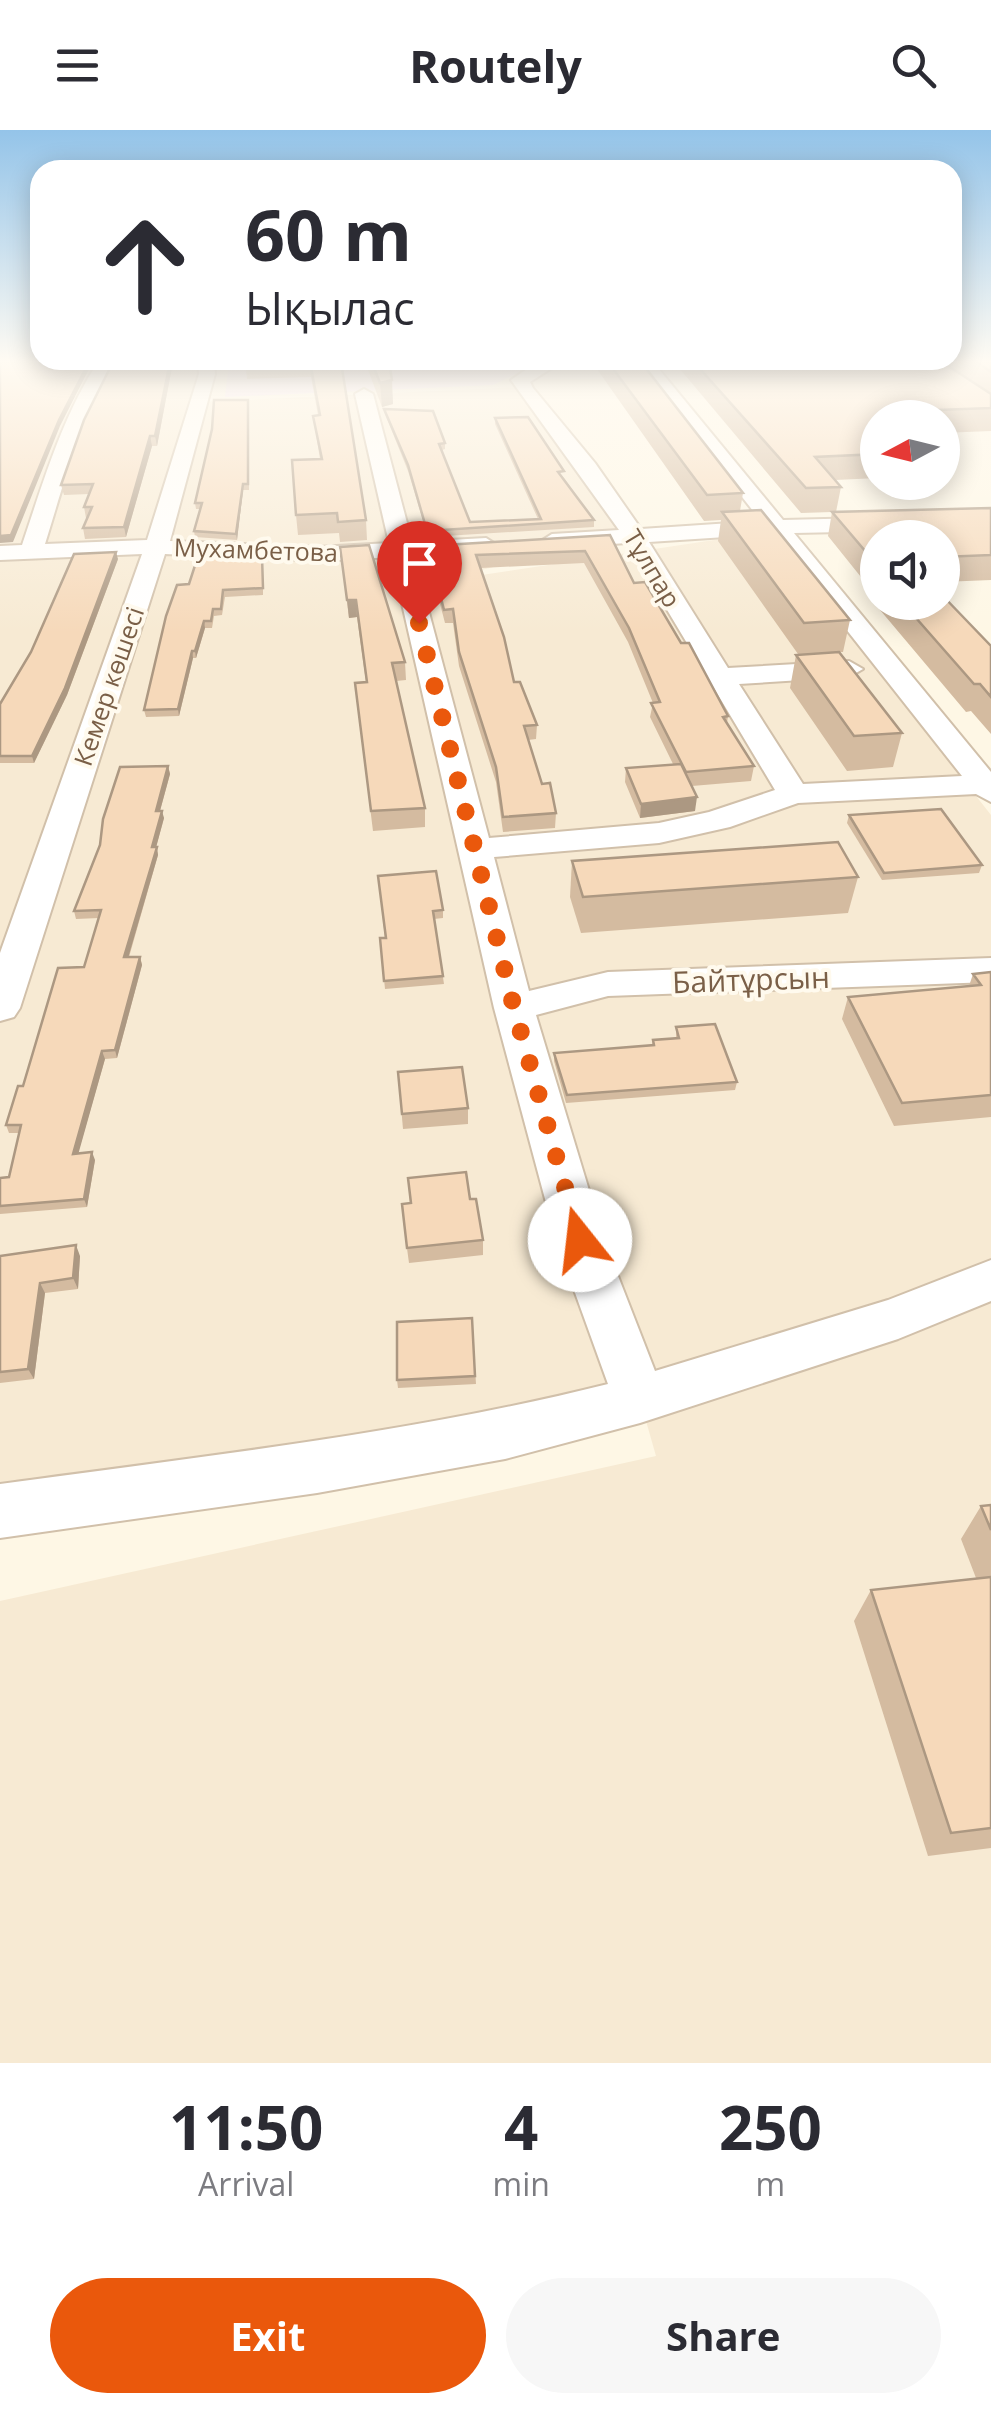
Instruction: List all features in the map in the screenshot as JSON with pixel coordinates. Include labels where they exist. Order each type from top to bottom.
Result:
[{"type":"street","points":[[30,552],[64,452]]},
{"type":"street","name":"Кемер көшесі","points":[[0,1008],[186,452]]},
{"type":"street","points":[[378,452],[402,549]]},
{"type":"street","name":"Тұлпар","points":[[574,452],[637,537],[654,572],[794,794]]},
{"type":"street","points":[[716,452],[988,788]]},
{"type":"street","name":"Мухамбетова","points":[[0,554],[156,546],[319,554],[776,527],[991,522]]},
{"type":"street","points":[[410,586],[514,1008],[580,1240],[640,1399]]},
{"type":"street","points":[[720,677],[889,666]]},
{"type":"street","points":[[474,849],[659,834],[718,820],[794,794],[988,788]]},
{"type":"street","name":"Байтұрсын","points":[[514,1008],[608,984],[991,970]]},
{"type":"street","points":[[0,1510],[336,1463],[504,1434],[640,1399],[898,1318],[991,1280]]},
{"type":"shaded area","points":[[0,452],[570,452],[629,534],[428,583],[768,532],[991,815],[991,2063],[0,2063],[0,1601],[656,1456],[640,1400],[0,1526]]},
{"type":"building","points":[[0,452],[46,452],[11,535],[0,536]]},
{"type":"building","points":[[73,452],[145,452],[124,527],[83,528],[92,507],[84,507],[93,484],[61,485]]},
{"type":"building","points":[[207,452],[248,452],[248,484],[243,484],[236,534],[194,531],[202,503],[195,503]]},
{"type":"building","points":[[321,452],[355,452],[366,520],[338,522],[337,513],[296,515],[292,460],[322,459]]},
{"type":"building","points":[[403,452],[442,452],[470,522],[541,519],[511,452],[551,452],[564,471],[558,472],[594,520],[427,531]]},
{"type":"building","points":[[675,452],[711,452],[743,493],[707,495]]},
{"type":"building","points":[[774,452],[860,452],[815,457],[841,487],[806,488]]},
{"type":"building","points":[[991,508],[991,555],[960,556],[960,520],[860,520],[860,545],[832,512]]},
{"type":"building","points":[[761,510],[850,620],[804,623],[722,512]]},
{"type":"building","points":[[610,535],[634,583],[645,582],[681,643],[689,643],[728,716],[723,717],[754,766],[686,772],[651,703],[660,702],[629,628],[585,551],[476,555],[504,637],[514,682],[520,682],[537,725],[524,726],[542,784],[550,783],[556,813],[503,817],[496,767],[459,652],[453,609],[444,610],[428,546]]},
{"type":"building","points":[[369,545],[405,662],[392,663],[425,808],[371,811],[355,683],[367,682],[356,600],[347,600],[340,547]]},
{"type":"building","points":[[116,552],[65,688],[32,756],[0,756],[0,704],[31,652],[74,554]]},
{"type":"building","points":[[199,553],[262,556],[263,588],[223,590],[221,609],[213,609],[211,621],[204,621],[192,651],[178,709],[144,710],[166,616],[177,585],[189,584]]},
{"type":"building","points":[[960,614],[991,646],[991,697],[980,684],[974,684],[918,620],[960,620]]},
{"type":"building","points":[[839,652],[902,733],[854,736],[796,655]]},
{"type":"building","points":[[681,764],[697,797],[641,804],[626,768]]},
{"type":"building","points":[[168,766],[156,811],[162,811],[152,847],[157,847],[124,957],[140,957],[115,1050],[102,1051],[73,1154],[92,1152],[84,1199],[0,1206],[0,1178],[9,1177],[21,1125],[6,1125],[18,1086],[23,1086],[58,968],[84,967],[101,910],[74,911],[100,845],[103,819],[120,767]]},
{"type":"building","points":[[941,809],[982,865],[884,873],[849,815]]},
{"type":"building","points":[[838,842],[858,877],[583,897],[572,861]]},
{"type":"building","points":[[436,871],[443,910],[433,911],[443,976],[384,981],[380,938],[386,938],[378,876]]},
{"type":"building","points":[[991,972],[991,1095],[902,1103],[848,997],[981,985],[973,974]]},
{"type":"building","points":[[715,1024],[737,1082],[567,1095],[554,1053],[654,1045],[653,1040],[679,1038],[676,1027]]},
{"type":"building","points":[[462,1067],[468,1108],[402,1114],[398,1072]]},
{"type":"building","points":[[466,1172],[470,1199],[476,1199],[483,1240],[407,1248],[402,1204],[411,1203],[408,1178]]},
{"type":"building","points":[[76,1245],[73,1278],[40,1283],[28,1369],[0,1372],[0,1256]]},
{"type":"building","points":[[472,1318],[475,1376],[397,1380],[397,1322]]},
{"type":"building","points":[[991,1505],[991,1530],[981,1506]]},
{"type":"building","points":[[991,1577],[991,1828],[951,1833],[871,1590]]},
{"type":"route","points":[[419,623],[514,1008],[580,1240]]}]
